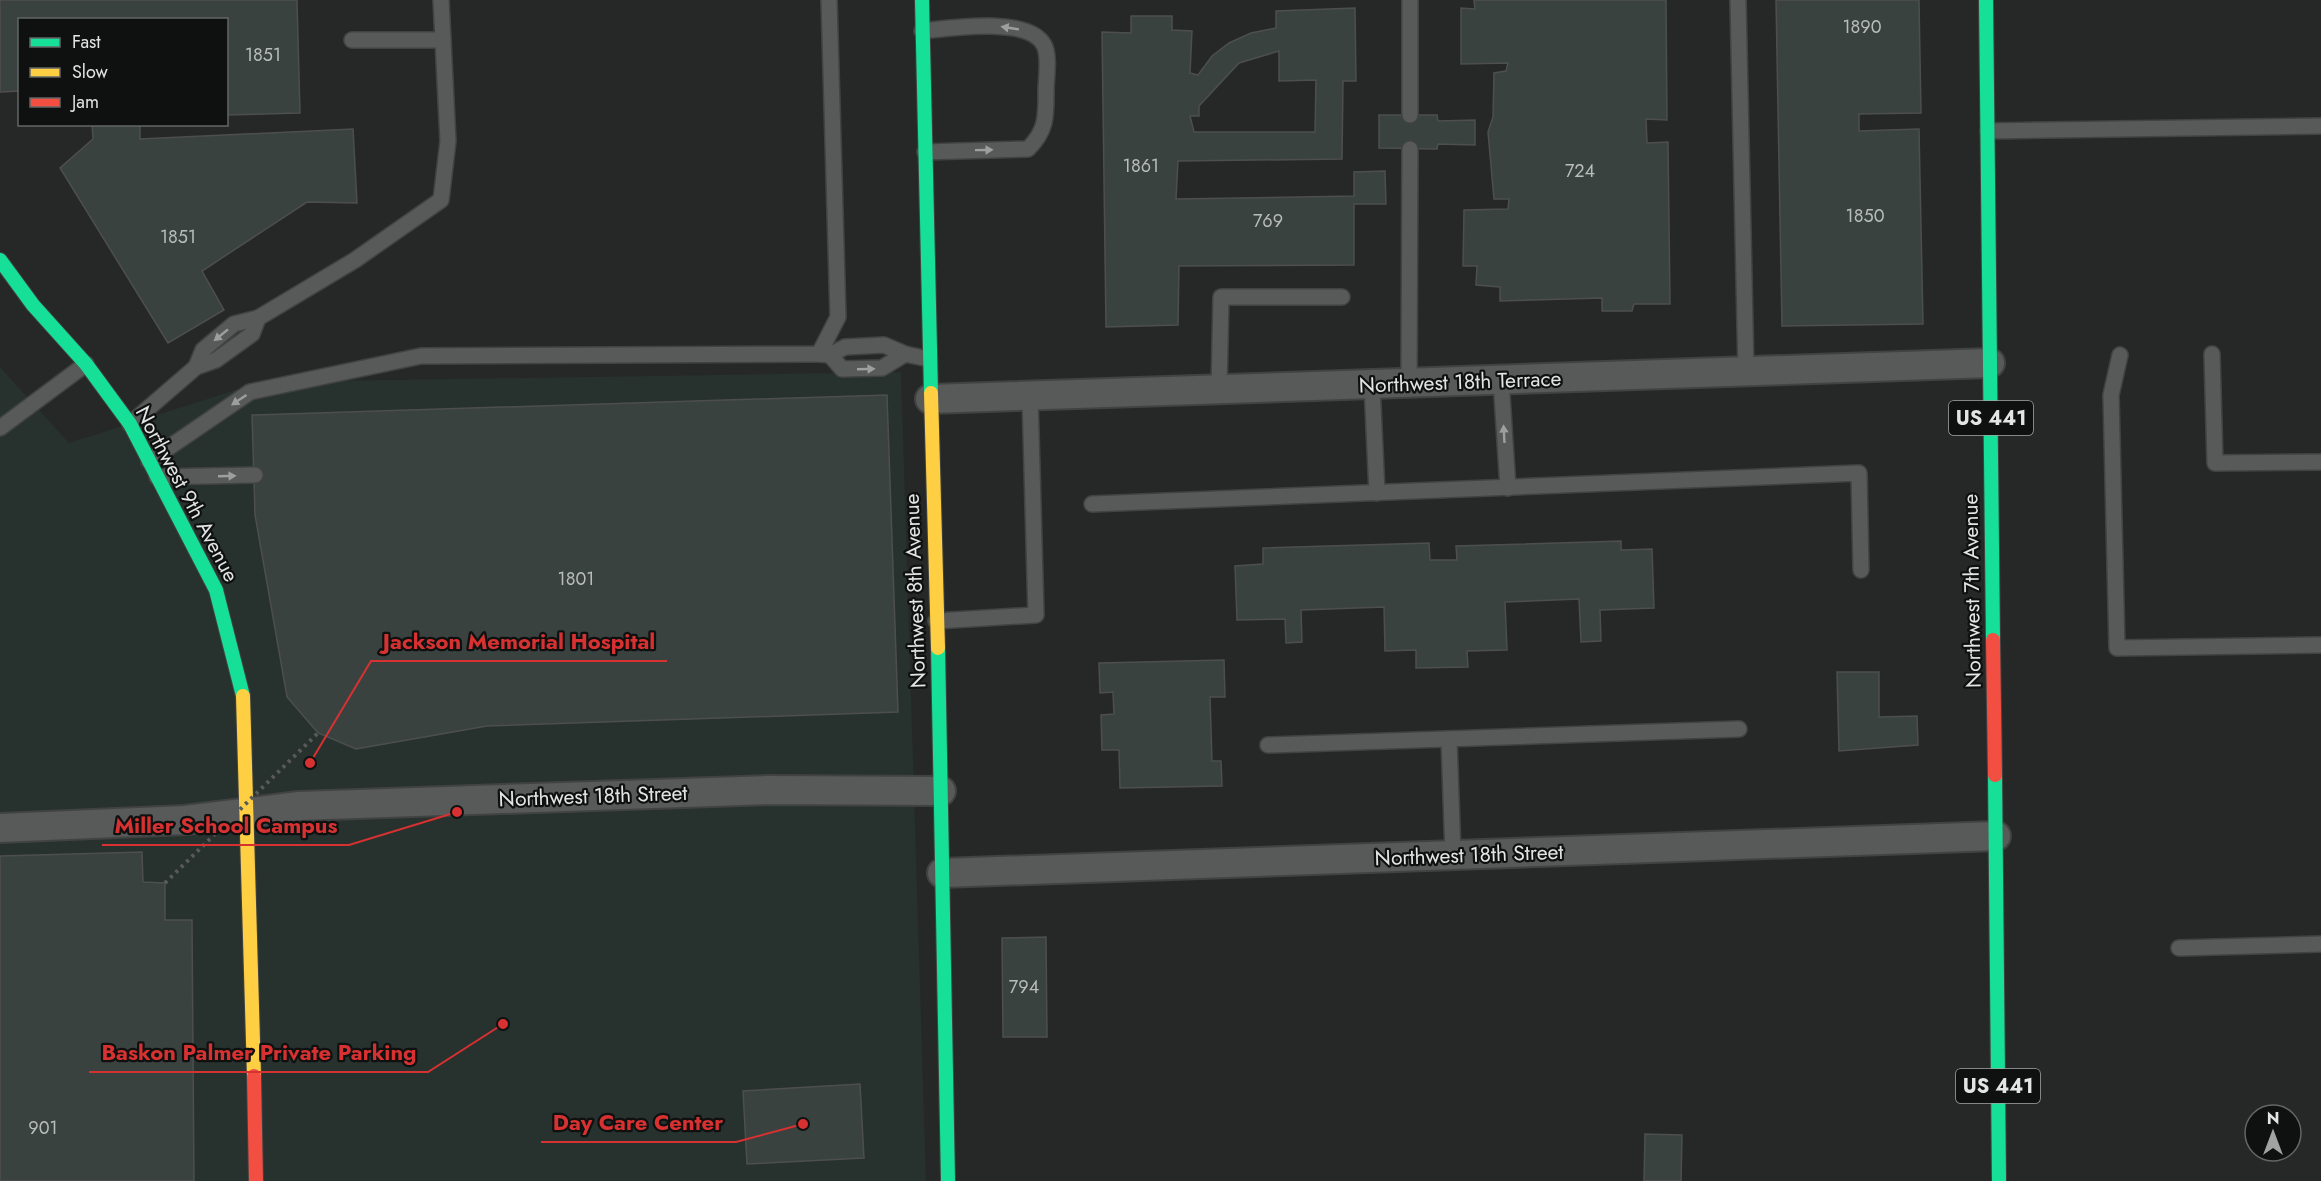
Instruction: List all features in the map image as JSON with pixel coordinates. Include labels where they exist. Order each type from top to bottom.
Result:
[{"type":"street","name":"Northwest 8th Avenue","points":[[922,0],[948,1181]]},
{"type":"street","name":"Northwest 7th Avenue","points":[[1986,0],[1999,1181]]},
{"type":"street","name":"Northwest 9th Avenue","points":[[0,260],[33,305],[86,364],[130,424],[219,600],[243,693],[256,1181]]},
{"type":"street","name":"Northwest 18th Terrace","points":[[930,399],[1990,363]]},
{"type":"street","name":"Northwest 18th Street","points":[[0,828],[185,820],[299,806],[768,789],[941,791]]},
{"type":"street","name":"Northwest 18th Street","points":[[942,873],[1996,836]]},
{"type":"lane","points":[[130,424],[196,367],[216,360],[252,334],[258,318],[355,260],[441,200],[448,141],[441,0]]},
{"type":"lane","points":[[824,355],[838,317],[829,0]]},
{"type":"lane","points":[[1410,0],[1410,115]]},
{"type":"lane","points":[[1738,0],[1746,372]]},
{"type":"lane","points":[[922,31],[1005,27],[1035,34],[1046,47],[1046,112],[1041,136],[1028,149],[925,152]]},
{"type":"lane","points":[[352,40],[443,40]]},
{"type":"lane","points":[[1988,130],[2321,126]]},
{"type":"lane","points":[[1409,384],[1410,149]]},
{"type":"lane","points":[[1219,390],[1221,297],[1342,297]]},
{"type":"lane","points":[[149,462],[250,392],[421,356],[824,355],[845,347],[884,345],[905,354],[929,359]]},
{"type":"lane","points":[[824,355],[842,369],[882,368],[905,354]]},
{"type":"lane","points":[[2212,354],[2215,463],[2321,462]]},
{"type":"lane","points":[[2120,355],[2111,395],[2117,648],[2321,645]]},
{"type":"lane","points":[[0,428],[86,364]]},
{"type":"lane","points":[[1501,380],[1508,488]]},
{"type":"lane","points":[[1372,385],[1377,493]]},
{"type":"lane","points":[[936,621],[1036,615],[1030,396]]},
{"type":"lane","points":[[1092,504],[1859,473],[1861,570]]},
{"type":"lane","points":[[157,477],[255,475]]},
{"type":"lane","points":[[1268,745],[1739,729]]},
{"type":"lane","points":[[1449,739],[1453,855]]},
{"type":"lane","points":[[2179,948],[2321,944]]},
{"type":"path","points":[[165,884],[318,733]]},
{"type":"shaded area","points":[[0,367],[69,443],[261,382],[901,372],[926,1181],[0,1181]]},
{"type":"building","points":[[0,0],[297,0],[300,113],[228,115],[228,18],[18,18],[18,91],[0,92]]},
{"type":"building","points":[[1474,0],[1666,0],[1667,120],[1646,119],[1647,143],[1668,142],[1670,304],[1634,304],[1632,311],[1602,311],[1602,298],[1500,301],[1500,287],[1476,285],[1477,266],[1463,266],[1464,210],[1508,209],[1509,199],[1494,199],[1488,132],[1493,117],[1494,73],[1506,71],[1508,63],[1461,64],[1461,8],[1475,9]]},
{"type":"building","points":[[1776,0],[1919,0],[1921,113],[1859,114],[1859,131],[1919,129],[1923,324],[1782,326]]},
{"type":"building","points":[[1355,8],[1356,81],[1343,81],[1342,159],[1178,161],[1176,199],[1354,196],[1354,172],[1385,171],[1386,204],[1354,204],[1354,265],[1179,266],[1178,325],[1106,327],[1102,32],[1131,33],[1131,16],[1172,16],[1172,30],[1192,31],[1190,73],[1198,75],[1212,56],[1229,43],[1251,33],[1276,28],[1276,11]],"holes":[[[1279,51],[1279,81],[1316,80],[1315,132],[1194,132],[1190,116],[1199,116],[1199,106],[1239,63]]]},
{"type":"building","points":[[1379,115],[1437,115],[1438,121],[1475,120],[1475,145],[1438,144],[1437,149],[1379,148]]},
{"type":"building","points":[[92,126],[140,126],[140,139],[353,129],[357,203],[307,202],[202,271],[224,310],[168,343],[60,168],[93,139]]},
{"type":"building","points":[[887,395],[898,712],[487,726],[356,749],[318,733],[287,697],[255,515],[252,415]]},
{"type":"building","points":[[1621,541],[1621,550],[1652,549],[1654,608],[1600,610],[1601,641],[1581,642],[1579,599],[1505,602],[1507,650],[1467,651],[1468,667],[1416,668],[1416,650],[1385,651],[1384,607],[1301,610],[1302,642],[1286,643],[1285,619],[1237,620],[1235,566],[1263,564],[1263,548],[1429,543],[1430,560],[1457,560],[1456,546]]},
{"type":"building","points":[[1224,660],[1225,697],[1210,697],[1212,761],[1221,761],[1222,786],[1120,788],[1119,750],[1102,750],[1101,715],[1114,714],[1113,692],[1100,693],[1099,663]]},
{"type":"building","points":[[1837,672],[1879,672],[1879,717],[1917,716],[1918,745],[1839,751]]},
{"type":"building","points":[[142,852],[143,882],[165,883],[165,920],[192,920],[194,1181],[0,1181],[0,856]]},
{"type":"building","points":[[1046,937],[1047,1037],[1003,1037],[1002,938]]},
{"type":"building","points":[[860,1084],[864,1158],[747,1164],[743,1091]]},
{"type":"building","points":[[1645,1134],[1682,1135],[1681,1181],[1644,1181]]},
{"type":"traffic: fast","points":[[922,0],[931,393]]},
{"type":"traffic: fast","points":[[1986,0],[1993,640]]},
{"type":"traffic: fast","points":[[0,260],[33,305],[86,364],[130,424],[216,590],[243,696]]},
{"type":"traffic: fast","points":[[938,648],[948,1181]]},
{"type":"traffic: fast","points":[[1995,775],[1999,1181]]},
{"type":"traffic: slow","points":[[931,393],[938,648]]},
{"type":"traffic: slow","points":[[243,696],[254,1076]]},
{"type":"traffic: jam","points":[[1993,640],[1995,775]]},
{"type":"traffic: jam","points":[[254,1076],[256,1181]]},
{"type":"place","name":"Jackson Memorial Hospital","points":[[310,763]]},
{"type":"place","name":"Miller School Campus","points":[[457,812]]},
{"type":"place","name":"Baskon Palmer Private Parking","points":[[503,1024]]},
{"type":"place","name":"Day Care Center","points":[[803,1124]]}]
